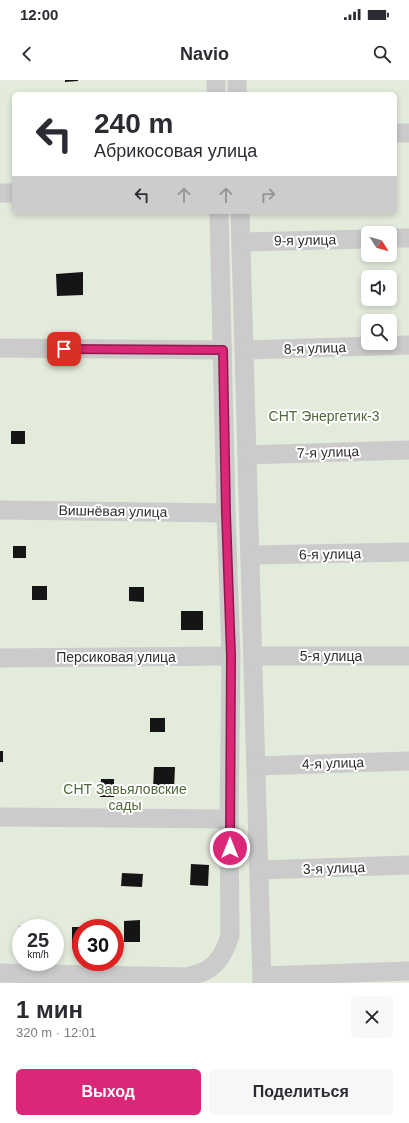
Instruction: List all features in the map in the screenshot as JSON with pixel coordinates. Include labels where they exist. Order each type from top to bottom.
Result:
[{"type":"street","points":[[216,80],[216,92]]},
{"type":"street","points":[[237,80],[237,92]]},
{"type":"street","points":[[397,133],[409,133]]},
{"type":"street","points":[[0,193],[12,193]]},
{"type":"street","points":[[0,974],[186,977],[205,971],[216,962],[226,950],[230,935],[229,819],[231,656],[219,214]]},
{"type":"street","points":[[240,214],[262,979],[409,972]]},
{"type":"street","points":[[397,238],[409,238]]},
{"type":"street","name":"9-я улица","points":[[241,242],[361,239]]},
{"type":"street","name":"8-я улица","points":[[244,350],[409,345]]},
{"type":"street","points":[[0,348],[223,350]]},
{"type":"street","name":"7-я улица","points":[[247,454],[409,450]]},
{"type":"street","name":"Вишнёвая улица","points":[[0,510],[226,513]]},
{"type":"street","name":"6-я улица","points":[[250,555],[409,552]]},
{"type":"street","name":"Персиковая улица","points":[[0,658],[231,656]]},
{"type":"street","name":"5-я улица","points":[[253,656],[409,656]]},
{"type":"street","name":"4-я улица","points":[[256,766],[409,761]]},
{"type":"street","points":[[0,817],[229,819]]},
{"type":"street","name":"3-я улица","points":[[259,870],[409,866]]},
{"type":"street","points":[[0,974],[8,983]]},
{"type":"green space","points":[[0,80],[409,80],[409,983],[0,983]]},
{"type":"building","points":[[65,80],[78,80],[78,81],[65,82]]},
{"type":"building","points":[[83,272],[83,295],[57,296],[56,274]]},
{"type":"building","points":[[11,431],[25,431],[25,444],[11,444]]},
{"type":"building","points":[[13,546],[26,546],[26,558],[13,558]]},
{"type":"building","points":[[32,586],[47,586],[47,600],[32,600]]},
{"type":"building","points":[[129,587],[144,587],[144,602],[129,601]]},
{"type":"building","points":[[181,611],[203,611],[203,630],[181,630]]},
{"type":"building","points":[[150,718],[165,718],[165,732],[150,732]]},
{"type":"building","points":[[0,751],[3,751],[3,762],[0,762]]},
{"type":"building","points":[[154,767],[175,767],[174,789],[153,788]]},
{"type":"building","points":[[101,779],[114,779],[114,797],[100,797]]},
{"type":"building","points":[[191,864],[209,865],[208,886],[190,885]]},
{"type":"building","points":[[122,873],[143,874],[142,887],[121,886]]},
{"type":"building","points":[[140,920],[140,942],[124,942],[124,921]]},
{"type":"route","points":[[64,349],[223,350],[226,513],[231,656],[230,848]]},
{"type":"park label","name":"СНТ Энергетик-3","points":[[324,416]]},
{"type":"park label","name":"СНТ Завьяловские сады","points":[[125,798]]}]
